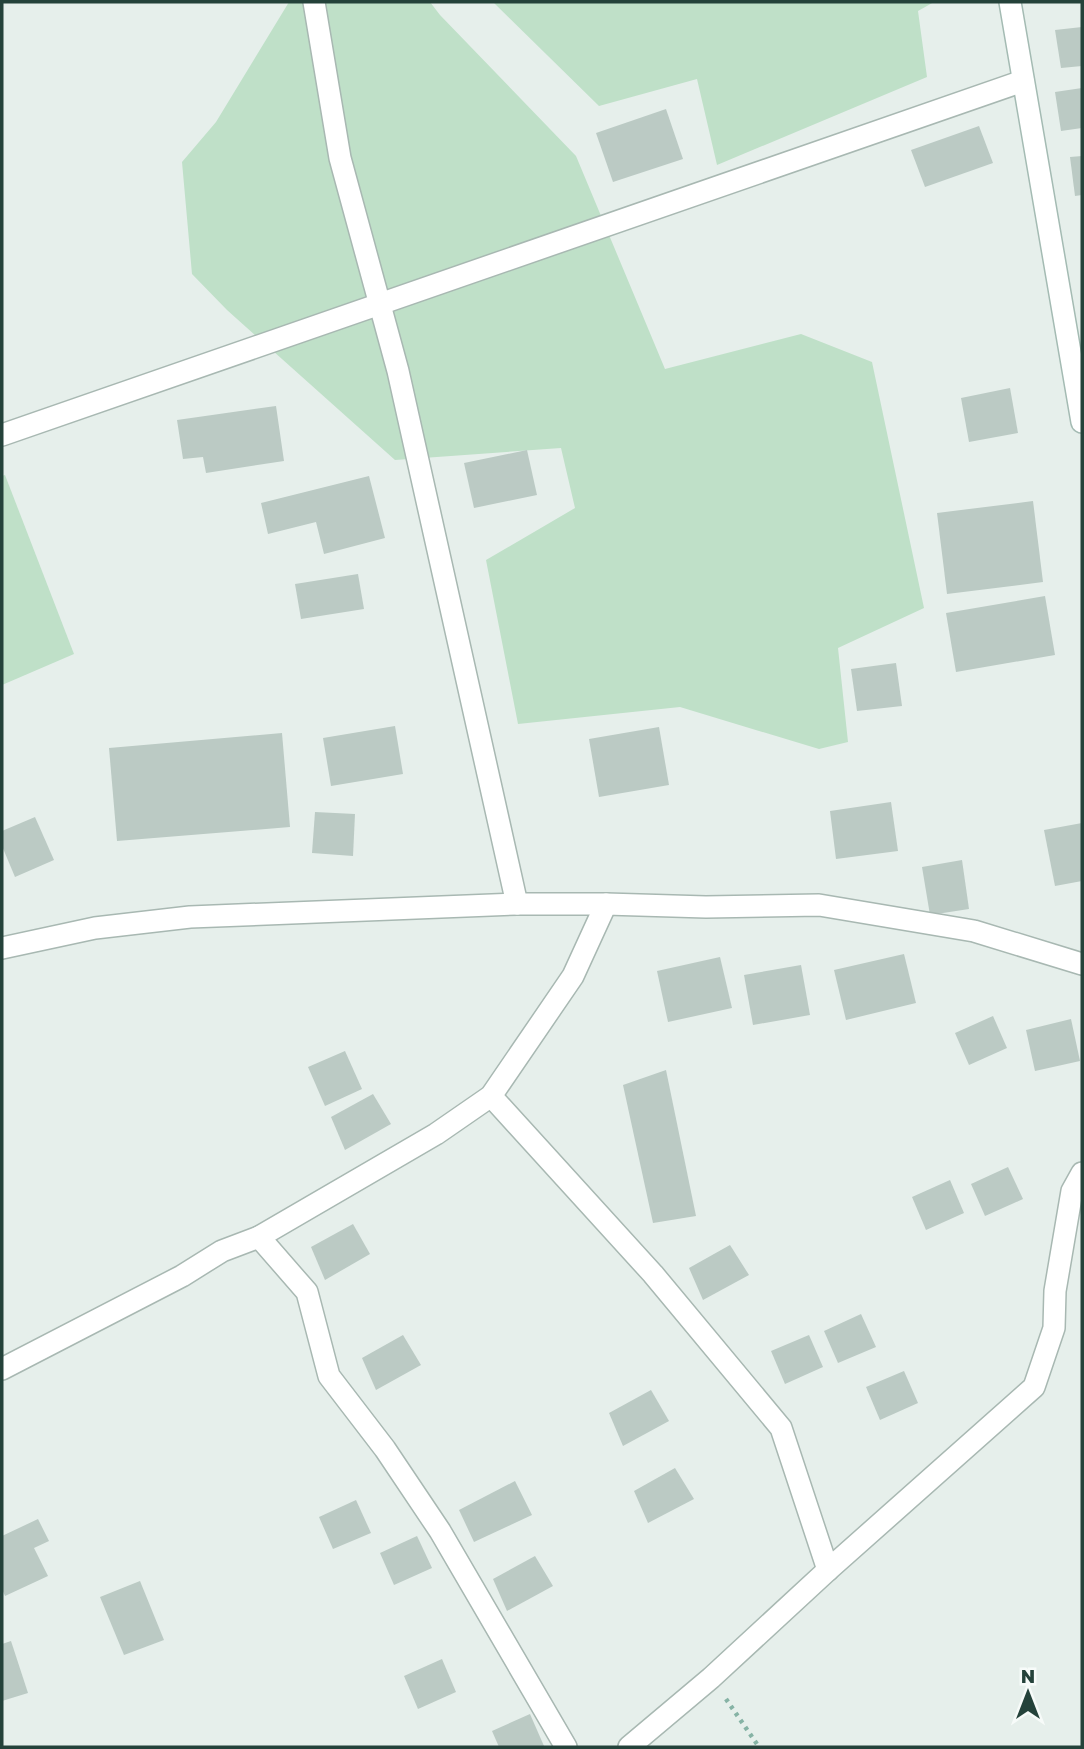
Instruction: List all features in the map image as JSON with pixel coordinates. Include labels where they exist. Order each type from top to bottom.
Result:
[{"type":"street","points":[[314,2],[340,158],[398,371],[517,904]]},
{"type":"street","points":[[1010,2],[1082,422]]},
{"type":"street","points":[[2,435],[1023,80]]},
{"type":"street","points":[[2,948],[95,928],[190,917],[517,904],[706,908],[819,905],[974,931],[1082,964]]},
{"type":"street","points":[[2,1369],[182,1276],[222,1251],[259,1237],[436,1134],[491,1096],[573,976],[606,904]]},
{"type":"street","points":[[491,1096],[653,1274],[781,1428],[828,1570]]},
{"type":"street","points":[[629,1747],[711,1678],[828,1570],[1034,1388],[1054,1328],[1055,1291],[1072,1191],[1082,1173]]},
{"type":"street","points":[[259,1237],[307,1292],[329,1377],[386,1449],[440,1531],[566,1747]]},
{"type":"path","points":[[711,1678],[759,1747]]},
{"type":"green space","points":[[289,2],[430,2],[576,156],[665,369],[801,334],[872,362],[924,608],[838,648],[848,742],[819,749],[680,707],[518,724],[486,560],[575,508],[561,448],[395,460],[227,310],[192,274],[182,162],[216,122]]},
{"type":"green space","points":[[493,2],[934,2],[918,11],[927,77],[717,165],[697,79],[599,106]]},
{"type":"green space","points":[[5,475],[74,654],[2,685],[2,476]]},
{"type":"building","points":[[1082,27],[1082,66],[1061,68],[1055,30]]},
{"type":"building","points":[[1082,88],[1082,128],[1061,131],[1055,92]]},
{"type":"building","points":[[666,109],[683,159],[613,182],[596,133]]},
{"type":"building","points":[[979,126],[993,163],[925,187],[911,150]]},
{"type":"building","points":[[1082,156],[1082,195],[1075,196],[1070,157]]},
{"type":"building","points":[[1010,388],[1018,433],[969,442],[961,398]]},
{"type":"building","points":[[276,406],[284,461],[206,473],[203,457],[183,459],[177,420]]},
{"type":"building","points":[[527,450],[537,495],[474,508],[464,463]]},
{"type":"building","points":[[369,476],[385,538],[324,554],[316,522],[268,534],[261,503]]},
{"type":"building","points":[[1033,501],[1043,582],[947,594],[937,513]]},
{"type":"building","points":[[358,574],[364,609],[301,619],[295,584]]},
{"type":"building","points":[[1045,596],[1055,655],[956,672],[946,613]]},
{"type":"building","points":[[896,663],[902,706],[857,711],[851,669]]},
{"type":"building","points":[[395,726],[403,774],[331,786],[323,738]]},
{"type":"building","points":[[659,727],[669,785],[599,797],[589,739]]},
{"type":"building","points":[[282,733],[290,827],[117,841],[109,748]]},
{"type":"building","points":[[891,802],[898,851],[836,859],[830,811]]},
{"type":"building","points":[[315,812],[355,814],[353,856],[312,853]]},
{"type":"building","points":[[35,817],[54,860],[15,877],[2,846],[2,831]]},
{"type":"building","points":[[1082,823],[1082,881],[1055,886],[1044,830]]},
{"type":"building","points":[[962,860],[969,909],[930,915],[922,867]]},
{"type":"building","points":[[904,954],[916,1003],[846,1020],[834,970]]},
{"type":"building","points":[[720,957],[732,1008],[668,1022],[657,971]]},
{"type":"building","points":[[801,965],[810,1015],[753,1025],[744,975]]},
{"type":"building","points":[[993,1016],[1007,1048],[969,1065],[955,1033]]},
{"type":"building","points":[[1071,1019],[1080,1061],[1035,1071],[1026,1030]]},
{"type":"building","points":[[345,1051],[362,1089],[325,1106],[308,1067]]},
{"type":"building","points":[[666,1070],[696,1216],[653,1223],[623,1085]]},
{"type":"building","points":[[373,1094],[391,1124],[345,1150],[331,1117]]},
{"type":"building","points":[[1008,1167],[1023,1199],[985,1216],[971,1184]]},
{"type":"building","points":[[950,1180],[964,1213],[926,1230],[912,1197]]},
{"type":"building","points":[[353,1224],[370,1254],[325,1280],[311,1247]]},
{"type":"building","points":[[730,1245],[749,1275],[703,1300],[689,1268]]},
{"type":"building","points":[[861,1314],[876,1347],[838,1363],[824,1331]]},
{"type":"building","points":[[403,1335],[421,1365],[376,1390],[362,1358]]},
{"type":"building","points":[[809,1335],[823,1367],[785,1384],[771,1351]]},
{"type":"building","points":[[904,1371],[918,1403],[880,1420],[866,1387]]},
{"type":"building","points":[[651,1390],[669,1421],[623,1446],[609,1413]]},
{"type":"building","points":[[675,1468],[694,1499],[648,1523],[634,1491]]},
{"type":"building","points":[[515,1481],[532,1515],[474,1542],[459,1510]]},
{"type":"building","points":[[356,1500],[371,1533],[333,1549],[319,1517]]},
{"type":"building","points":[[38,1519],[49,1541],[34,1548],[48,1576],[5,1596],[2,1589],[2,1536]]},
{"type":"building","points":[[417,1536],[432,1568],[394,1585],[380,1553]]},
{"type":"building","points":[[535,1556],[553,1586],[507,1611],[493,1579]]},
{"type":"building","points":[[140,1581],[164,1640],[124,1655],[100,1597]]},
{"type":"building","points":[[11,1641],[28,1693],[2,1701],[2,1644]]},
{"type":"building","points":[[442,1659],[456,1692],[418,1709],[404,1676]]},
{"type":"building","points":[[530,1714],[544,1746],[499,1747],[492,1731]]}]
